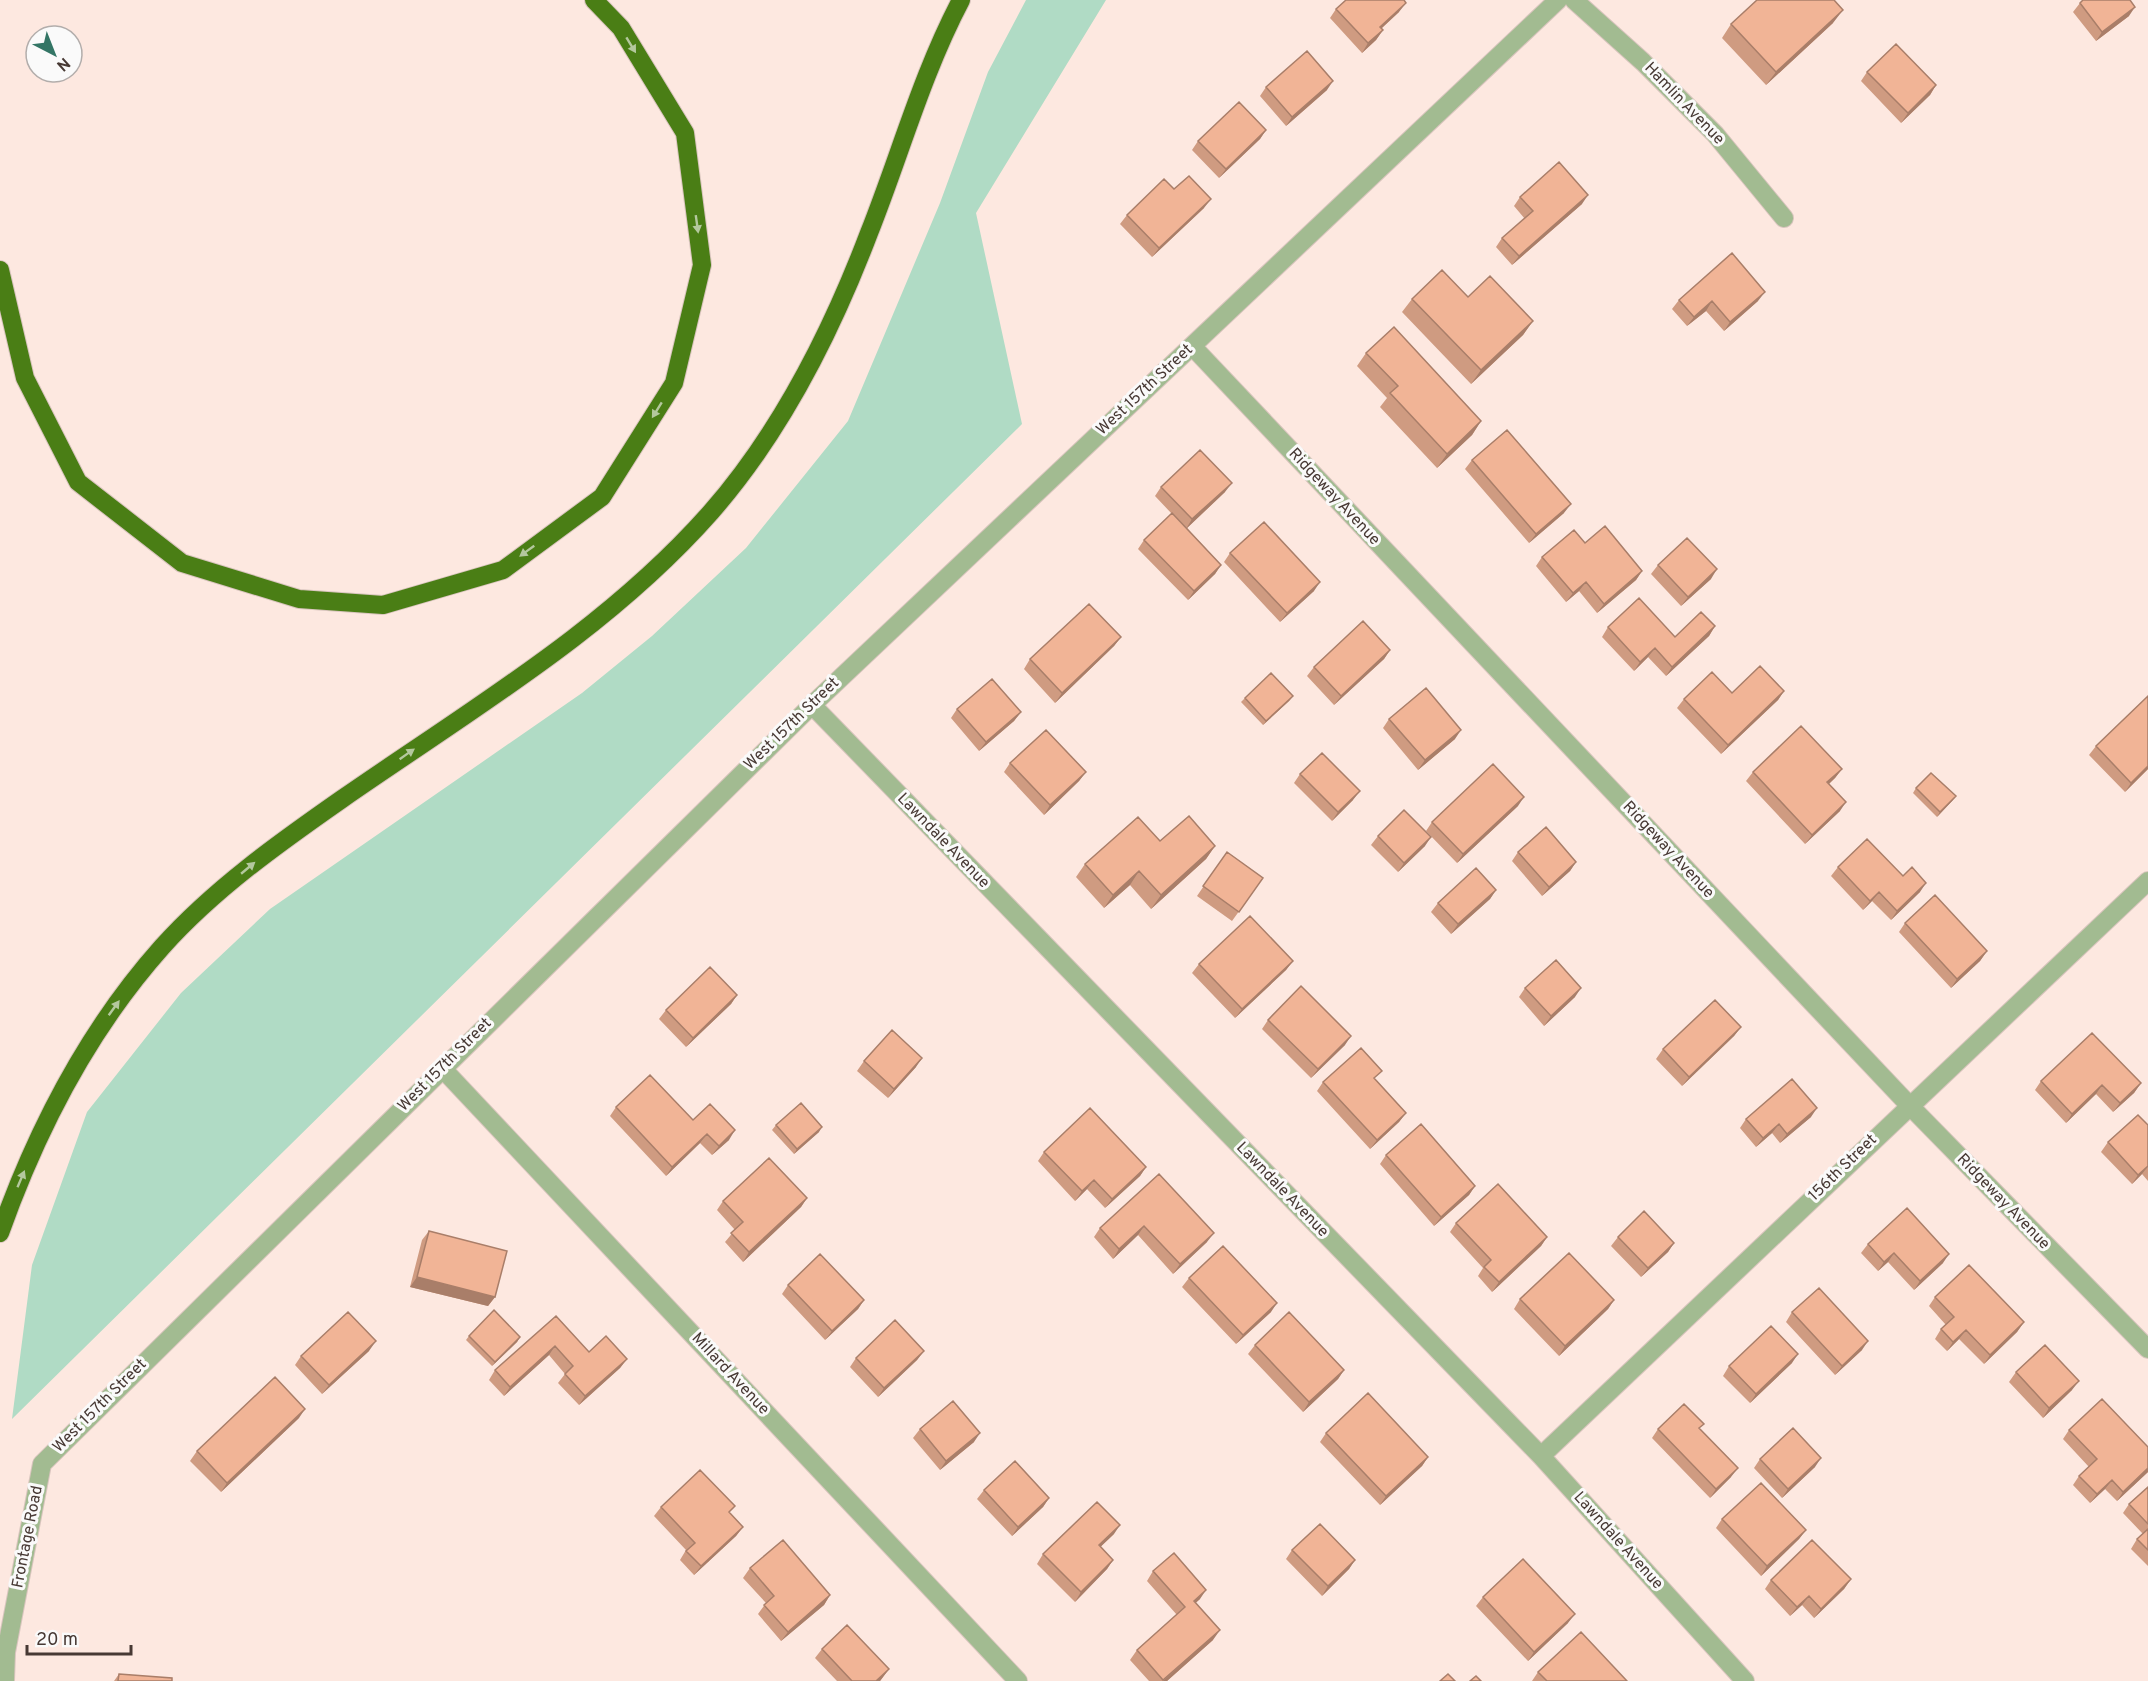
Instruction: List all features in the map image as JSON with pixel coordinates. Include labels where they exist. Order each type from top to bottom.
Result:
[{"type":"highway","points":[[0,270],[25,378],[78,482],[182,563],[299,599],[383,605],[503,570],[602,496],[674,382],[702,265],[685,133],[621,28],[594,0]]},
{"type":"highway","points":[[0,1233],[36,1143],[91,1039],[163,946],[205,904],[260,858],[588,628],[666,560],[713,510],[758,452],[821,345],[871,230],[944,33],[961,0]]},
{"type":"street","name":"West 157th Street","points":[[42,1464],[812,705],[1558,0]]},
{"type":"street","name":"Hamlin Avenue","points":[[1574,0],[1643,62],[1715,134],[1784,218]]},
{"type":"street","name":"Ridgeway Avenue","points":[[1192,346],[1909,1105],[2148,1349]]},
{"type":"street","name":"Lawndale Avenue","points":[[812,705],[1541,1456],[1745,1681]]},
{"type":"street","name":"156th Street","points":[[1541,1456],[2148,881]]},
{"type":"street","name":"Millard Avenue","points":[[442,1068],[1018,1681]]},
{"type":"street","name":"Frontage Road","points":[[5,1681],[6,1652],[42,1464]]},
{"type":"green space","points":[[1026,0],[1106,0],[976,213],[1022,424],[12,1419],[32,1265],[87,1112],[181,993],[270,909],[582,693],[652,636],[746,548],[848,421],[940,203],[988,72]]},
{"type":"building","points":[[1346,0],[1404,0],[1406,3],[1380,27],[1383,30],[1368,43],[1336,9]]},
{"type":"building","points":[[1757,0],[1834,0],[1843,10],[1776,72],[1731,24]]},
{"type":"building","points":[[2083,0],[2130,0],[2135,7],[2102,32],[2080,3]]},
{"type":"building","points":[[1896,44],[1936,85],[1908,113],[1867,72]]},
{"type":"building","points":[[1307,51],[1333,81],[1292,117],[1266,87]]},
{"type":"building","points":[[1239,102],[1266,130],[1226,169],[1198,141]]},
{"type":"building","points":[[1559,162],[1588,195],[1519,256],[1502,238],[1533,211],[1520,197]]},
{"type":"building","points":[[1189,176],[1211,199],[1159,248],[1127,215],[1164,179],[1174,189]]},
{"type":"building","points":[[1732,253],[1765,292],[1730,322],[1712,301],[1694,317],[1679,300]]},
{"type":"building","points":[[1442,270],[1468,297],[1490,276],[1533,321],[1481,370],[1412,299]]},
{"type":"building","points":[[1394,327],[1481,421],[1447,454],[1390,393],[1398,386],[1366,353]]},
{"type":"building","points":[[1507,430],[1571,504],[1536,534],[1472,460]]},
{"type":"building","points":[[1200,450],[1232,483],[1192,519],[1161,487]]},
{"type":"building","points":[[1172,513],[1221,565],[1194,591],[1144,540]]},
{"type":"building","points":[[1264,522],[1320,582],[1287,613],[1230,553]]},
{"type":"building","points":[[1605,526],[1642,571],[1604,604],[1586,582],[1573,593],[1542,557],[1574,530],[1585,543]]},
{"type":"building","points":[[1687,538],[1717,569],[1688,597],[1658,565]]},
{"type":"building","points":[[1639,598],[1675,637],[1701,612],[1715,626],[1672,667],[1655,648],[1640,662],[1608,627]]},
{"type":"building","points":[[1089,604],[1121,637],[1062,693],[1030,659]]},
{"type":"building","points":[[1363,621],[1390,650],[1341,696],[1314,667]]},
{"type":"building","points":[[1760,666],[1784,691],[1728,745],[1684,699],[1712,672],[1732,693]]},
{"type":"building","points":[[1271,673],[1293,696],[1266,721],[1245,698]]},
{"type":"building","points":[[992,679],[1021,712],[986,742],[957,709]]},
{"type":"building","points":[[1426,688],[1461,730],[1425,760],[1389,719]]},
{"type":"building","points":[[2148,696],[2148,766],[2131,783],[2096,746]]},
{"type":"building","points":[[1801,726],[1842,769],[1827,782],[1846,802],[1812,835],[1753,772]]},
{"type":"building","points":[[1046,730],[1086,772],[1050,805],[1010,763]]},
{"type":"building","points":[[1322,753],[1360,791],[1338,812],[1300,774]]},
{"type":"building","points":[[1493,764],[1524,797],[1463,854],[1432,822]]},
{"type":"building","points":[[1931,773],[1956,796],[1940,812],[1916,788]]},
{"type":"building","points":[[1404,810],[1431,837],[1404,863],[1378,836]]},
{"type":"building","points":[[1189,816],[1215,846],[1161,895],[1139,871],[1113,895],[1085,864],[1138,817],[1160,841]]},
{"type":"building","points":[[1546,827],[1576,862],[1549,887],[1518,852]]},
{"type":"building","points":[[1867,839],[1903,876],[1912,867],[1926,883],[1897,911],[1879,892],[1870,901],[1838,867]]},
{"type":"building","points":[[1227,852],[1263,878],[1239,912],[1203,886]]},
{"type":"building","points":[[1476,868],[1496,890],[1458,924],[1438,903]]},
{"type":"building","points":[[1935,895],[1987,951],[1957,979],[1905,923]]},
{"type":"building","points":[[1250,916],[1293,961],[1242,1009],[1199,964]]},
{"type":"building","points":[[1556,960],[1581,988],[1551,1016],[1525,988]]},
{"type":"building","points":[[710,967],[737,995],[693,1038],[666,1010]]},
{"type":"building","points":[[1301,986],[1351,1036],[1318,1069],[1268,1020]]},
{"type":"building","points":[[1715,1000],[1741,1027],[1689,1077],[1663,1049]]},
{"type":"building","points":[[892,1030],[922,1058],[894,1089],[864,1061]]},
{"type":"building","points":[[2092,1033],[2141,1083],[2120,1103],[2102,1085],[2072,1114],[2041,1081]]},
{"type":"building","points":[[1361,1048],[1382,1071],[1374,1078],[1406,1113],[1377,1140],[1323,1082]]},
{"type":"building","points":[[650,1075],[693,1120],[710,1104],[735,1130],[719,1146],[707,1134],[672,1167],[616,1107]]},
{"type":"building","points":[[1792,1079],[1817,1108],[1787,1134],[1779,1124],[1763,1138],[1746,1119]]},
{"type":"building","points":[[801,1103],[822,1127],[797,1149],[776,1125]]},
{"type":"building","points":[[1090,1108],[1146,1167],[1112,1199],[1094,1180],[1082,1191],[1044,1152]]},
{"type":"building","points":[[2138,1115],[2148,1125],[2148,1166],[2138,1175],[2108,1142]]},
{"type":"building","points":[[1421,1124],[1475,1186],[1441,1217],[1386,1155]]},
{"type":"building","points":[[769,1158],[807,1198],[749,1252],[731,1233],[743,1222],[723,1201]]},
{"type":"building","points":[[1159,1174],[1214,1233],[1180,1264],[1144,1226],[1119,1249],[1100,1228]]},
{"type":"building","points":[[1498,1184],[1547,1237],[1499,1282],[1484,1267],[1491,1260],[1456,1223]]},
{"type":"building","points":[[1907,1208],[1949,1254],[1920,1281],[1894,1253],[1884,1262],[1868,1244]]},
{"type":"building","points":[[1644,1211],[1674,1243],[1648,1268],[1618,1237]]},
{"type":"building","points":[[429,1231],[507,1251],[495,1297],[417,1277]]},
{"type":"building","points":[[1223,1246],[1277,1303],[1243,1335],[1189,1278]]},
{"type":"building","points":[[1569,1253],[1614,1300],[1565,1346],[1520,1299]]},
{"type":"building","points":[[820,1254],[864,1300],[832,1331],[788,1285]]},
{"type":"building","points":[[1969,1265],[2024,1322],[1990,1355],[1966,1330],[1953,1342],[1941,1329],[1954,1317],[1935,1297]]},
{"type":"building","points":[[1819,1288],[1868,1341],[1842,1366],[1792,1312]]},
{"type":"building","points":[[494,1310],[520,1337],[495,1362],[469,1336]]},
{"type":"building","points":[[348,1312],[376,1341],[329,1385],[301,1356]]},
{"type":"building","points":[[1289,1312],[1344,1370],[1309,1402],[1255,1345]]},
{"type":"building","points":[[556,1316],[589,1352],[606,1336],[627,1359],[585,1396],[565,1374],[573,1366],[555,1346],[510,1387],[495,1370]]},
{"type":"building","points":[[895,1320],[924,1351],[884,1388],[856,1358]]},
{"type":"building","points":[[1771,1326],[1798,1354],[1756,1394],[1729,1366]]},
{"type":"building","points":[[2045,1345],[2079,1381],[2049,1408],[2016,1372]]},
{"type":"building","points":[[275,1377],[305,1409],[227,1483],[197,1451]]},
{"type":"building","points":[[1368,1393],[1428,1457],[1386,1496],[1326,1433]]},
{"type":"building","points":[[2102,1399],[2148,1447],[2148,1468],[2123,1492],[2112,1480],[2097,1494],[2079,1476],[2097,1459],[2069,1430]]},
{"type":"building","points":[[953,1401],[980,1433],[946,1461],[920,1429]]},
{"type":"building","points":[[1684,1404],[1704,1424],[1699,1428],[1738,1468],[1716,1489],[1658,1429]]},
{"type":"building","points":[[1793,1428],[1821,1458],[1788,1489],[1760,1459]]},
{"type":"building","points":[[1015,1461],[1049,1498],[1018,1527],[984,1490]]},
{"type":"building","points":[[700,1470],[735,1506],[729,1512],[743,1527],[701,1566],[686,1551],[695,1543],[661,1507]]},
{"type":"building","points":[[1761,1483],[1806,1530],[1767,1566],[1722,1519]]},
{"type":"building","points":[[2148,1487],[2148,1524],[2129,1504]]},
{"type":"building","points":[[1097,1502],[1120,1525],[1099,1545],[1113,1560],[1081,1592],[1043,1554]]},
{"type":"building","points":[[1320,1524],[1355,1560],[1328,1586],[1292,1550]]},
{"type":"building","points":[[2148,1529],[2148,1550],[2137,1539]]},
{"type":"building","points":[[783,1540],[830,1595],[788,1632],[764,1605],[774,1596],[750,1568]]},
{"type":"building","points":[[1812,1540],[1851,1579],[1821,1609],[1809,1596],[1797,1607],[1771,1580]]},
{"type":"building","points":[[1174,1553],[1206,1590],[1194,1601],[1220,1630],[1163,1680],[1137,1650],[1185,1607],[1153,1571]]},
{"type":"building","points":[[1523,1559],[1575,1614],[1534,1652],[1483,1597]]},
{"type":"building","points":[[847,1625],[889,1669],[876,1681],[852,1681],[822,1649]]},
{"type":"building","points":[[1581,1632],[1627,1681],[1547,1681],[1538,1672]]},
{"type":"building","points":[[119,1674],[172,1678],[172,1681],[118,1681]]},
{"type":"building","points":[[1448,1674],[1455,1681],[1440,1681]]},
{"type":"building","points":[[1476,1676],[1481,1681],[1470,1681]]}]
